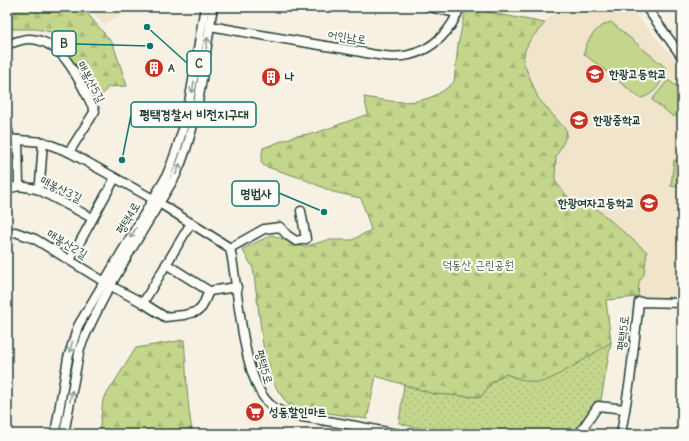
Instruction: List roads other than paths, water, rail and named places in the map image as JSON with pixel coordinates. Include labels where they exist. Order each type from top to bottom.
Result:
[{"type":"street","name":"평택4로","points":[[156,201],[174,159],[190,104],[205,7]]},
{"type":"street","name":"평택4로","points":[[55,434],[72,341],[78,326],[107,284],[156,201],[179,169],[195,116],[214,7]]},
{"type":"street","points":[[429,7],[459,10]]},
{"type":"street","points":[[646,7],[682,57]]},
{"type":"street","name":"어인남로","points":[[210,26],[375,54],[408,56],[426,49],[447,32],[459,10]]},
{"type":"street","name":"매봉산5길","points":[[7,44],[28,39],[46,42],[55,48],[68,64],[95,111],[69,152]]},
{"type":"street","points":[[7,127],[8,139],[43,142],[69,152],[156,201],[230,248],[264,229],[280,227],[287,235],[296,241],[306,239],[301,211]]},
{"type":"street","points":[[18,140],[19,186]]},
{"type":"street","points":[[37,189],[40,183],[43,142]]},
{"type":"street","points":[[70,260],[115,178]]},
{"type":"street","name":"매봉산3길","points":[[7,189],[19,186],[37,189],[92,218]]},
{"type":"street","points":[[143,303],[191,223]]},
{"type":"street","name":"매봉산2길","points":[[7,234],[15,232],[35,239],[107,284],[143,303],[165,317],[184,315],[198,311],[202,307],[209,291]]},
{"type":"street","name":"평택5로","points":[[230,248],[249,366],[259,392],[272,407],[296,416],[398,434]]},
{"type":"street","points":[[166,264],[209,291],[237,287]]},
{"type":"street","name":"평택4로","points":[[64,434],[80,348],[107,284]]},
{"type":"street","name":"평택5로","points":[[621,434],[630,380],[639,302],[682,303]]},
{"type":"street","points":[[579,434],[598,406],[625,410]]},
{"type":"place","name":"C","points":[[147,27]]},
{"type":"place","name":"B","points":[[150,46]]},
{"type":"place","name":"A","points":[[154,68]]},
{"type":"place","name":"한광고등학교","points":[[595,74]]},
{"type":"place","name":"나","points":[[271,77]]},
{"type":"place","name":"한광중학교","points":[[579,120]]},
{"type":"place","name":"평택경찰서 비전지구대","points":[[122,160]]},
{"type":"place","name":"한광여자고등학교","points":[[649,203]]},
{"type":"place","name":"명법사","points":[[324,212]]},
{"type":"place","name":"성동할인마트","points":[[255,412]]},
{"type":"park label","name":"덕동산 근린공원","points":[[478,265]]}]
